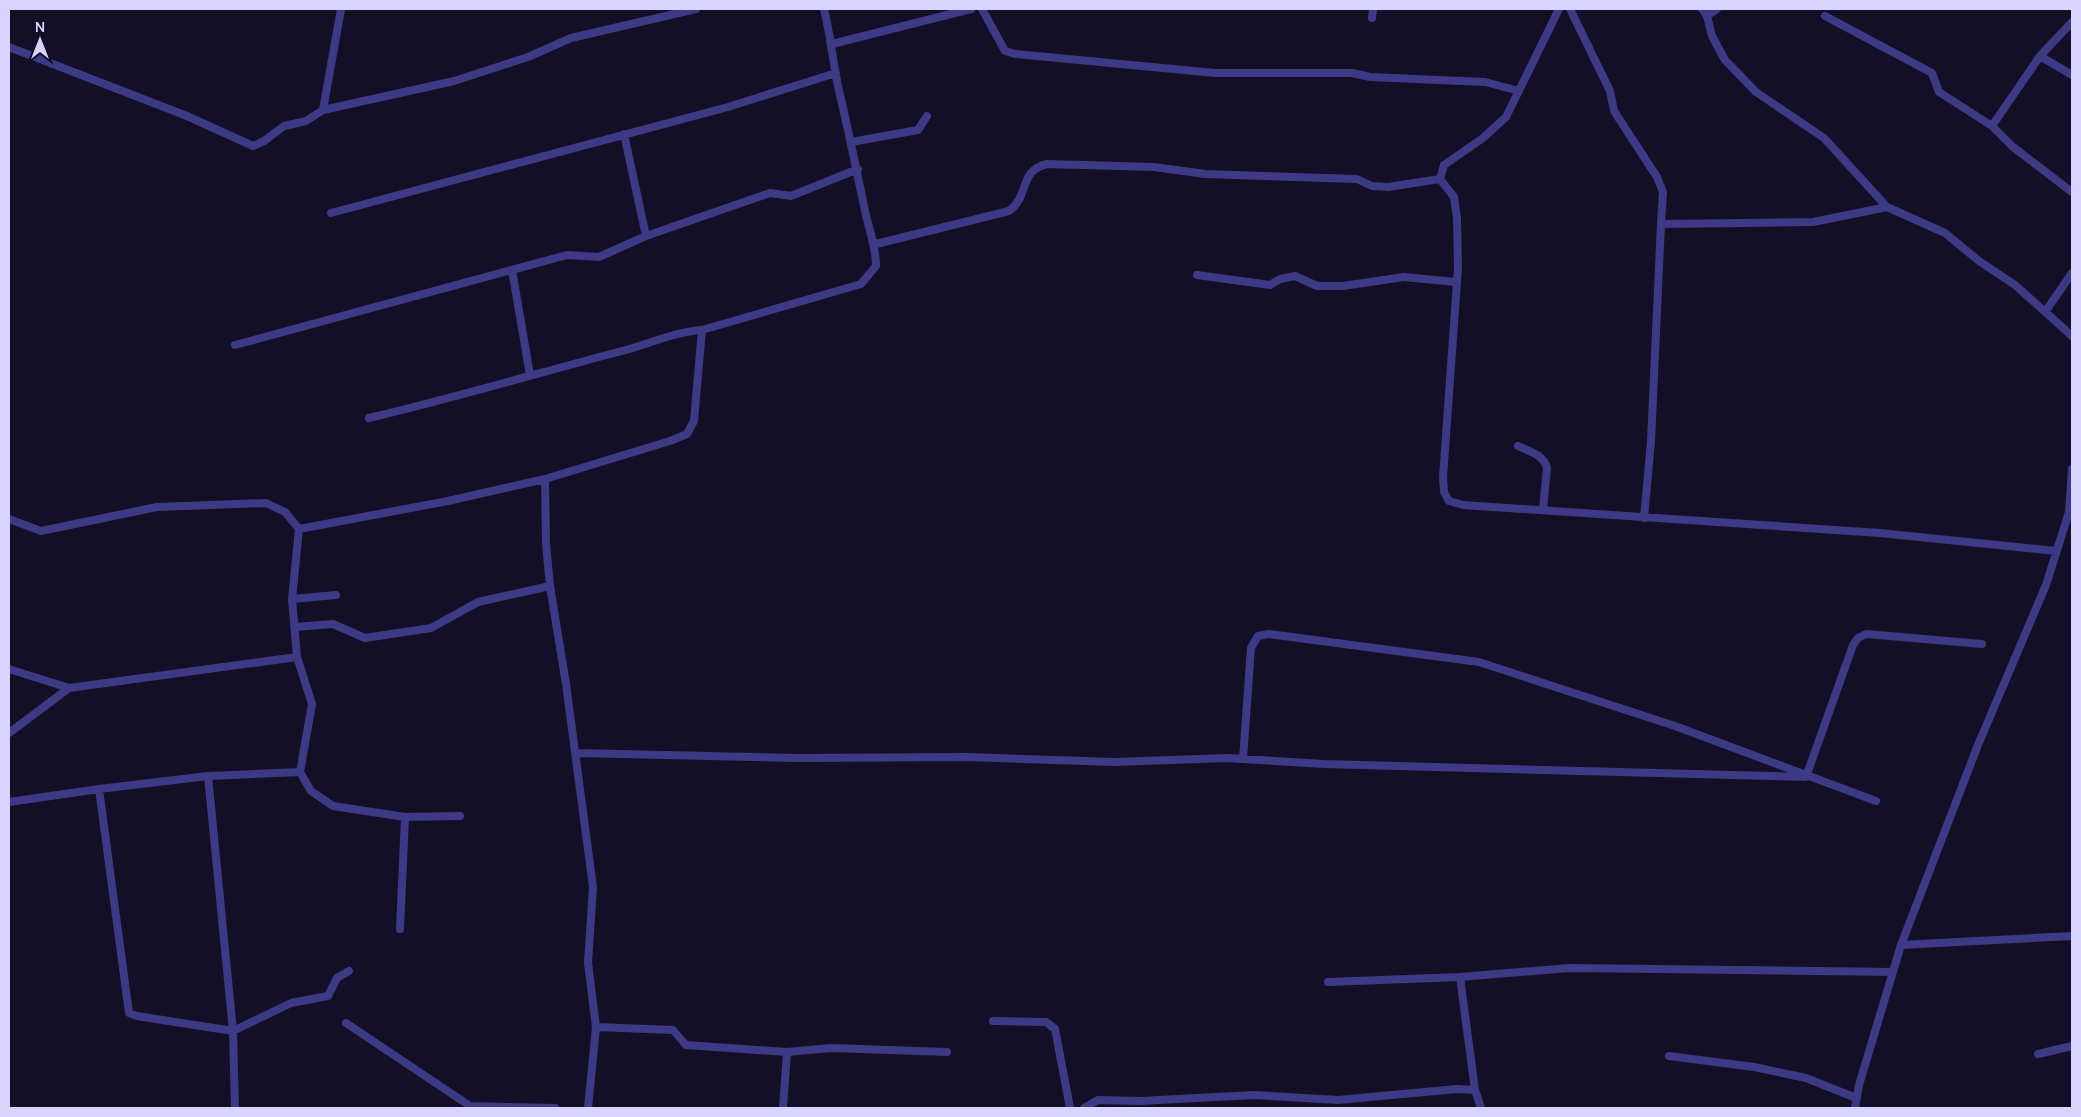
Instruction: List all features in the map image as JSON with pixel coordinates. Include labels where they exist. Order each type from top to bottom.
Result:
[{"type":"street","points":[[324,110],[341,9]]},
{"type":"street","points":[[9,47],[187,116],[253,146],[264,141],[284,126],[306,121],[324,110],[454,81],[528,57],[571,38],[696,9]]},
{"type":"street","points":[[369,418],[470,393],[530,375],[639,347],[682,331],[702,330],[861,284],[876,266],[876,244],[872,239],[865,210],[824,9]]},
{"type":"street","points":[[832,44],[971,9]]},
{"type":"street","points":[[982,9],[1005,51],[1015,54],[1215,73],[1352,73],[1370,77],[1485,82],[1519,91]]},
{"type":"street","points":[[1372,18],[1373,9]]},
{"type":"street","points":[[1440,179],[1444,164],[1483,138],[1506,117],[1559,9]]},
{"type":"street","points":[[1570,9],[1610,92],[1614,111],[1657,177],[1662,192],[1651,441],[1644,518]]},
{"type":"street","points":[[1702,9],[1712,36],[1733,70],[1756,92],[1824,138],[1887,207],[1945,233],[1979,261],[2015,285],[2072,336]]},
{"type":"street","points":[[1706,16],[1717,9]]},
{"type":"street","points":[[1825,16],[1932,73],[1939,92],[1992,126],[2020,153],[2072,192]]},
{"type":"street","points":[[1992,126],[2040,56],[2072,22]]},
{"type":"street","points":[[2040,56],[2072,75]]},
{"type":"street","points":[[331,213],[728,107],[836,73]]},
{"type":"street","points":[[851,142],[918,130],[927,116]]},
{"type":"street","points":[[624,134],[646,236]]},
{"type":"street","points":[[876,244],[1009,211],[1018,205],[1028,174],[1037,166],[1047,164],[1154,167],[1206,174],[1357,179],[1372,186],[1388,187],[1440,179]]},
{"type":"street","points":[[235,345],[568,255],[598,258],[646,236],[770,194],[791,196],[858,169]]},
{"type":"street","points":[[1440,179],[1454,197],[1457,218],[1458,268],[1444,492],[1449,501],[1463,505],[1880,533],[2056,551]]},
{"type":"street","points":[[1661,224],[1813,222],[1887,207]]},
{"type":"street","points":[[512,270],[530,375]]},
{"type":"street","points":[[2045,312],[2072,272]]},
{"type":"street","points":[[1196,275],[1270,285],[1280,279],[1295,276],[1317,286],[1343,286],[1404,277],[1456,282]]},
{"type":"street","points":[[299,529],[448,502],[545,479],[670,441],[687,434],[694,421],[702,330]]},
{"type":"street","points":[[1518,446],[1546,461],[1543,510]]},
{"type":"street","points":[[1854,1108],[1902,945],[1978,744],[2046,585],[2069,512],[2072,469]]},
{"type":"street","points":[[545,479],[546,544],[550,586],[576,753],[593,887],[588,963],[596,1028],[588,1108]]},
{"type":"street","points":[[9,519],[41,531],[157,507],[266,503],[285,512],[299,529],[292,599],[297,657],[312,704],[300,772],[311,791],[333,806],[405,817],[460,816]]},
{"type":"street","points":[[295,627],[333,624],[364,638],[431,628],[478,602],[550,586]]},
{"type":"street","points":[[292,599],[336,594]]},
{"type":"street","points":[[1243,759],[1250,648],[1258,636],[1269,634],[1479,662],[1675,726],[1876,801]]},
{"type":"street","points":[[1806,776],[1853,645],[1858,638],[1866,634],[1982,644]]},
{"type":"street","points":[[9,669],[69,688],[297,657]]},
{"type":"street","points":[[9,733],[69,688]]},
{"type":"street","points":[[576,753],[798,758],[966,757],[1114,762],[1243,759],[1324,764],[1806,776]]},
{"type":"street","points":[[9,802],[208,776],[300,772]]},
{"type":"street","points":[[208,776],[233,1031],[235,1108]]},
{"type":"street","points":[[99,789],[129,1013],[137,1016],[233,1031],[292,1002],[328,996],[337,978],[349,971]]},
{"type":"street","points":[[400,929],[405,817]]},
{"type":"street","points":[[1902,945],[2072,936]]},
{"type":"street","points":[[1328,982],[1460,977],[1570,968],[1893,972]]},
{"type":"street","points":[[1460,977],[1475,1090],[1482,1108]]},
{"type":"street","points":[[993,1021],[1046,1022],[1055,1029],[1070,1108]]},
{"type":"street","points":[[346,1023],[470,1106],[555,1108]]},
{"type":"street","points":[[596,1028],[673,1030],[686,1045],[787,1052],[831,1048],[947,1052]]},
{"type":"street","points":[[2038,1054],[2072,1046]]},
{"type":"street","points":[[783,1108],[787,1052]]},
{"type":"street","points":[[1669,1056],[1754,1067],[1806,1078],[1856,1098]]},
{"type":"street","points":[[1084,1108],[1098,1100],[1140,1101],[1254,1096],[1338,1100],[1457,1089],[1475,1090]]}]
